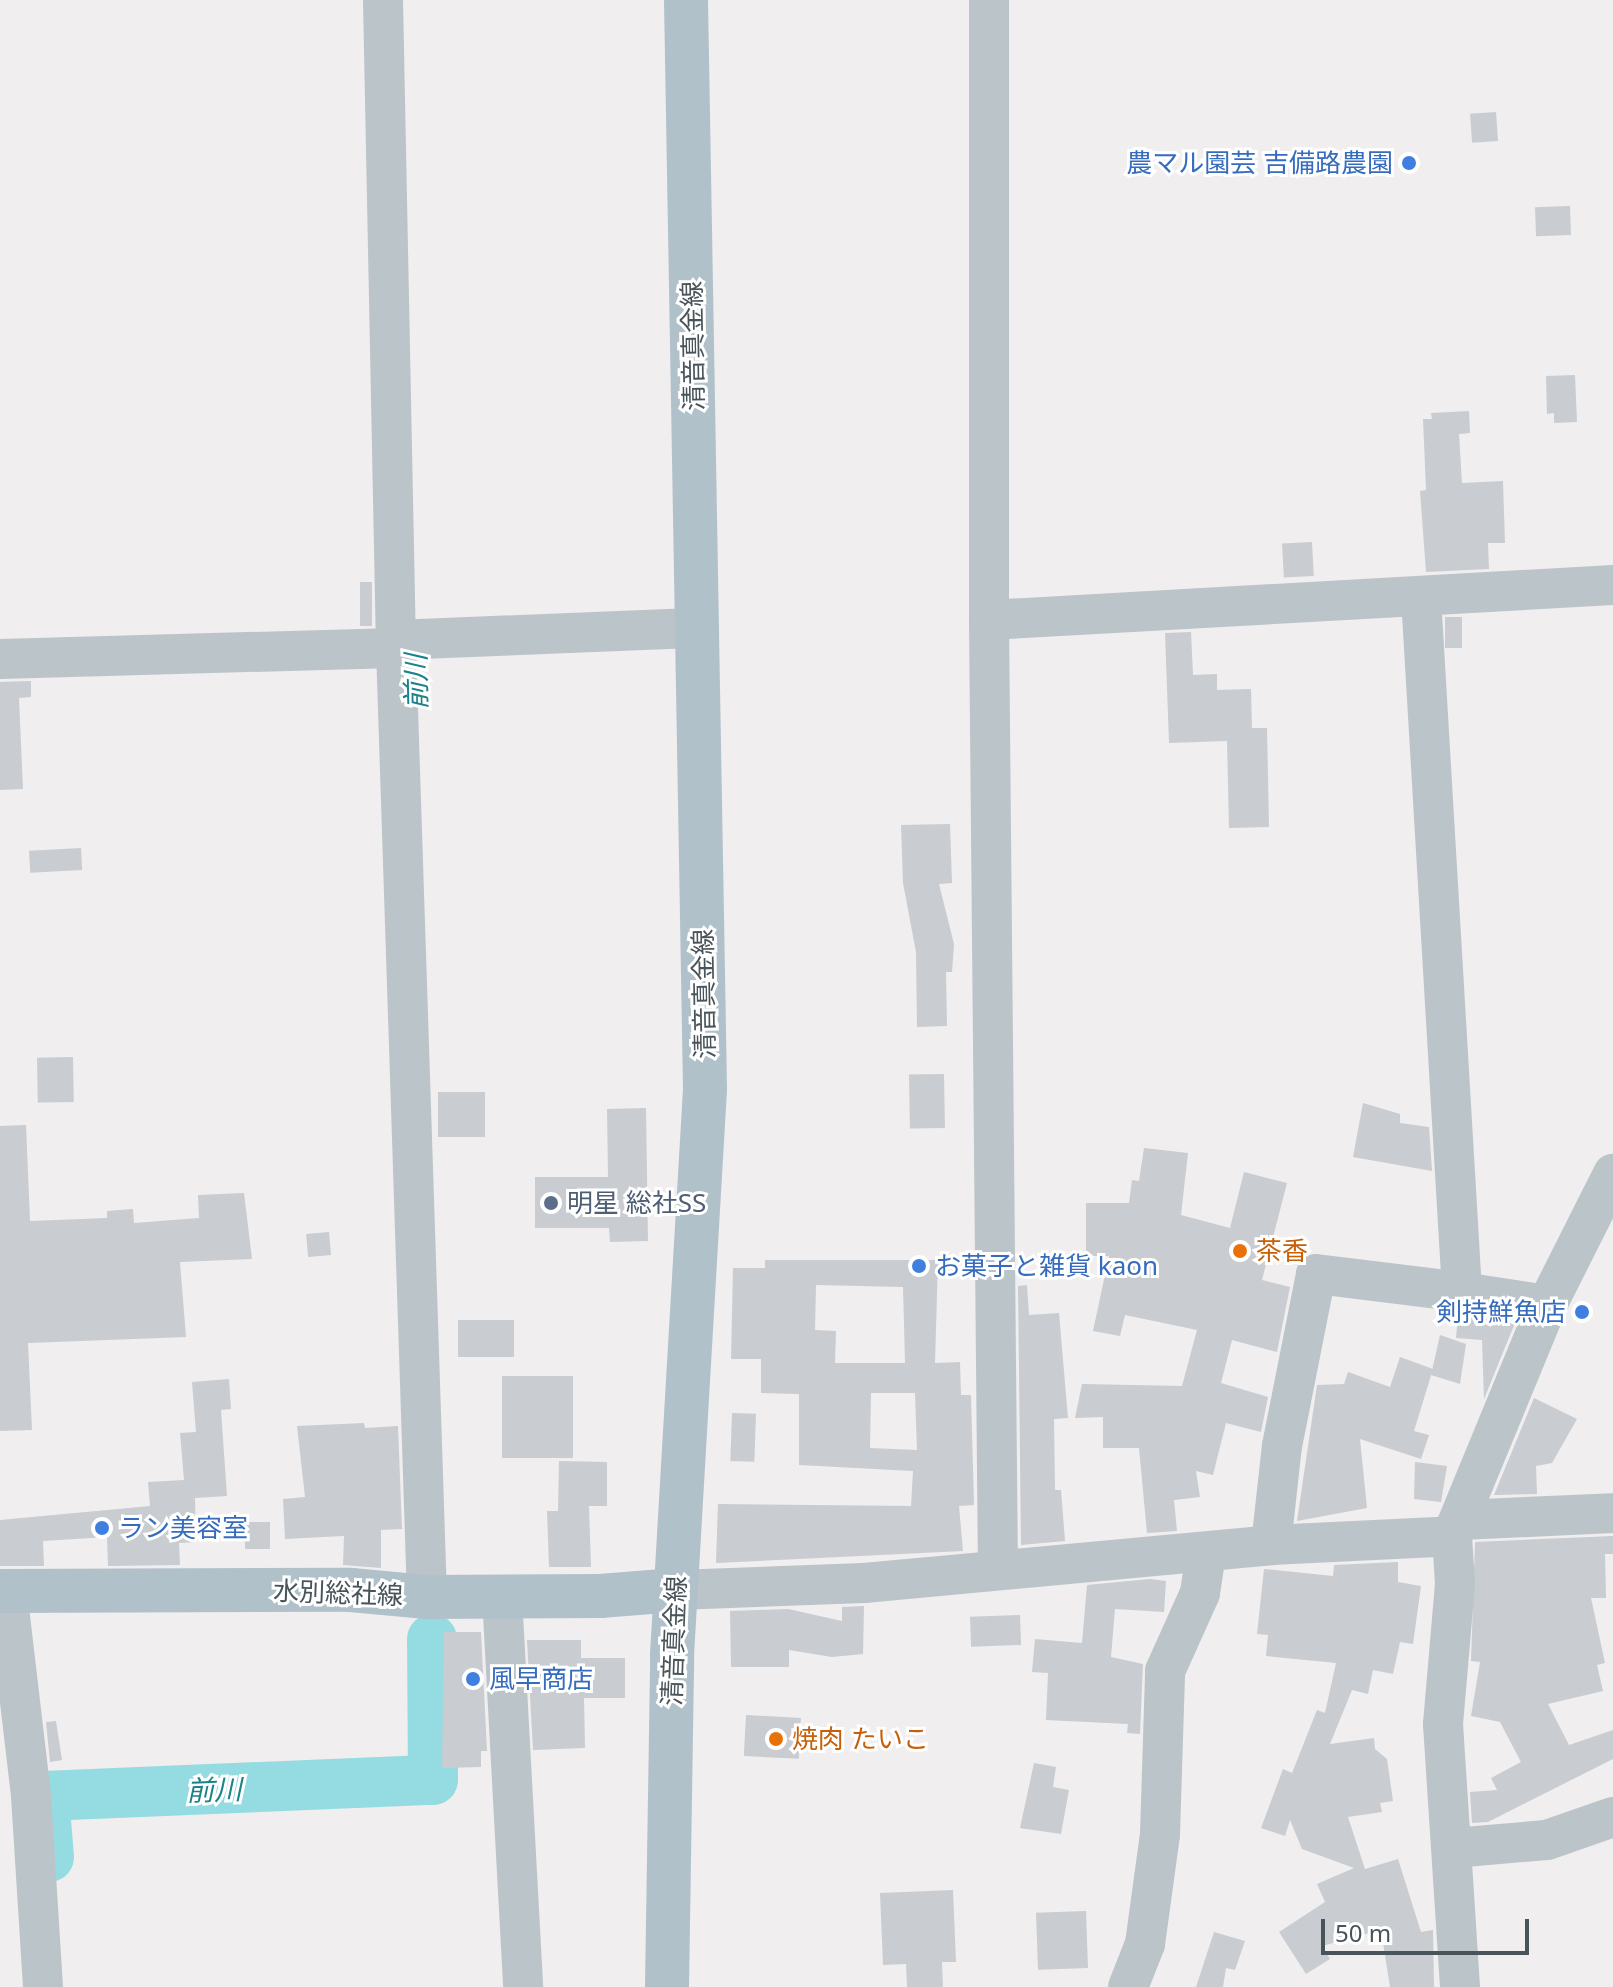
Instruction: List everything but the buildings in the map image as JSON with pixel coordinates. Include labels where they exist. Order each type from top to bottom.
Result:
[{"type":"main road","name":"清音真金線","points":[[667,1987],[676,1590],[705,1089],[686,0]]},
{"type":"main road","name":"水別総社線","points":[[3,1591],[351,1590],[427,1597],[676,1590]]},
{"type":"street","points":[[383,0],[404,641],[427,1597]]},
{"type":"street","points":[[989,0],[989,620],[998,1568]]},
{"type":"street","points":[[989,620],[1613,585]]},
{"type":"street","points":[[1421,597],[1462,1292]]},
{"type":"street","points":[[0,659],[699,628]]},
{"type":"street","points":[[1460,1987],[1443,1724],[1455,1584],[1456,1528],[1477,1466],[1547,1305],[1613,1174]]},
{"type":"street","points":[[1271,1545],[1282,1446],[1316,1274],[1547,1305]]},
{"type":"street","points":[[676,1590],[864,1583],[998,1568],[1206,1553],[1613,1513]]},
{"type":"street","points":[[1128,1987],[1145,1944],[1160,1834],[1165,1671],[1200,1593],[1206,1553]]},
{"type":"street","points":[[3,1591],[31,1796],[43,1987]]},
{"type":"street","points":[[502,1596],[523,1987]]},
{"type":"street","points":[[1453,1848],[1547,1840],[1613,1817]]},
{"type":"waterway","name":"前川","points":[[49,1857],[44,1796],[433,1780],[432,1639]]},
{"type":"place","name":"農マル園芸 吉備路農園","points":[[1409,163]]},
{"type":"place","name":"明星 総社SS","points":[[551,1203]]},
{"type":"place","name":"茶香","points":[[1240,1251]]},
{"type":"place","name":"お菓子と雑貨 kaon","points":[[919,1266]]},
{"type":"place","name":"剣持鮮魚店","points":[[1582,1312]]},
{"type":"place","name":"ラン美容室","points":[[102,1528]]},
{"type":"place","name":"風早商店","points":[[473,1679]]},
{"type":"place","name":"焼肉 たいこ","points":[[776,1739]]}]
